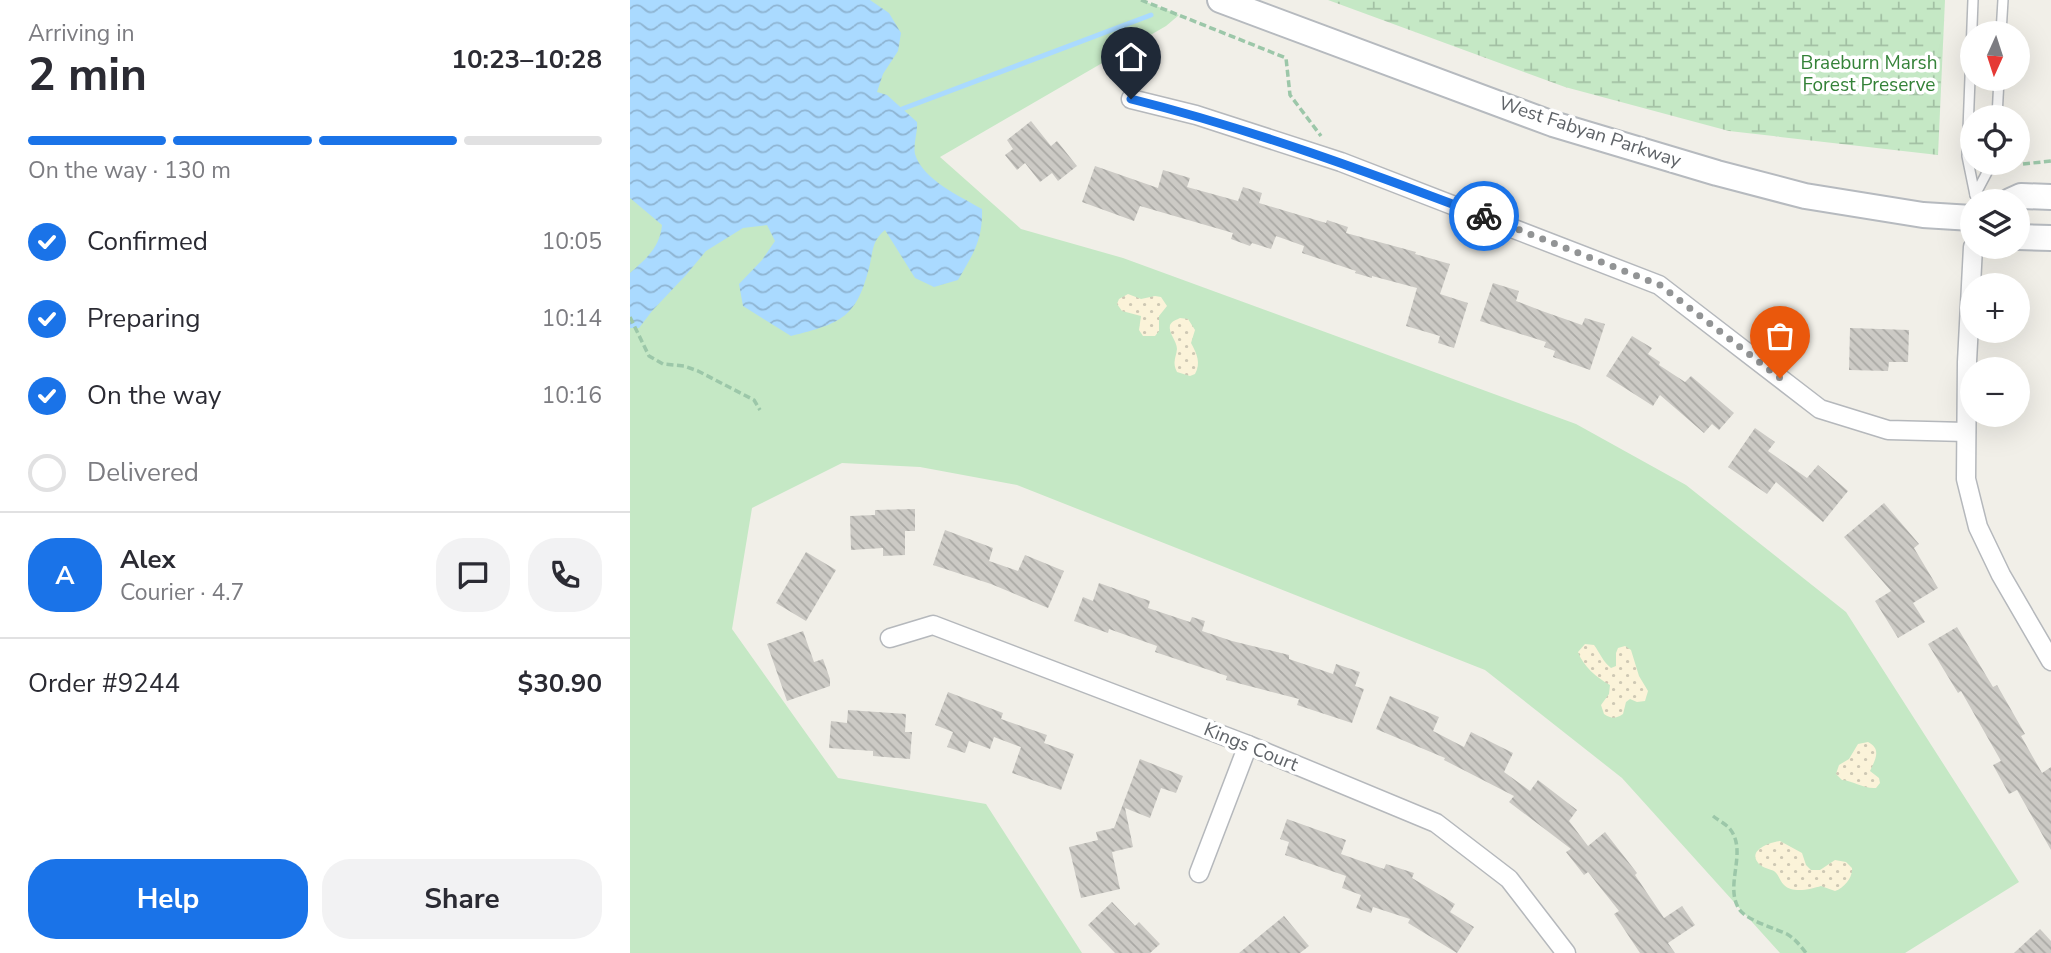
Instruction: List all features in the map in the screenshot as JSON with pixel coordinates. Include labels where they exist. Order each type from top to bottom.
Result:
[{"type":"main road","name":"West Fabyan Parkway","points":[[1220,0],[1553,124],[1717,173],[1805,196],[1923,215],[1960,217]]},
{"type":"main road","points":[[2030,196],[2051,197]]},
{"type":"main road","points":[[2030,237],[2051,238]]},
{"type":"street","points":[[1131,99],[1196,115],[1341,162],[1660,285],[1820,409],[1888,430],[1966,432]]},
{"type":"street","points":[[1973,259],[1966,479],[1978,527],[2001,575],[2051,661]]},
{"type":"street","name":"Kings Court","points":[[890,638],[933,625],[1248,745],[1436,823],[1509,879],[1566,953]]},
{"type":"street","points":[[1199,873],[1248,745]]},
{"type":"lane","points":[[1969,105],[1973,0]]},
{"type":"lane","points":[[2002,21],[2003,0]]},
{"type":"lane","points":[[1971,175],[1975,195],[1986,175]]},
{"type":"path","points":[[1141,0],[1286,58],[1290,95],[1341,162]]},
{"type":"path","points":[[2030,163],[2051,161]]},
{"type":"path","points":[[630,317],[649,356],[663,364],[684,366],[698,371],[754,400],[760,410]]},
{"type":"path","points":[[1713,816],[1730,829],[1736,841],[1734,892],[1739,909],[1788,935],[1799,943],[1806,953]]},
{"type":"green space","points":[[630,0],[1141,0],[1179,15],[1166,26],[940,157],[1021,229],[1123,258],[1576,424],[1686,485],[1846,612],[2019,882],[1905,953],[1780,953],[1622,778],[1485,670],[1017,485],[920,467],[842,463],[752,508],[732,629],[838,778],[986,804],[1082,953],[630,953]]},
{"type":"green space","name":"Braeburn Marsh Forest Preserve","points":[[1328,0],[1945,0],[1938,155],[1729,131],[1565,87]]},
{"type":"sand","points":[[1128,294],[1141,299],[1161,297],[1167,306],[1159,316],[1159,331],[1155,336],[1143,336],[1139,330],[1141,316],[1122,311],[1117,304],[1119,299]]},
{"type":"sand","points":[[1180,318],[1188,319],[1195,330],[1191,343],[1198,366],[1195,374],[1190,376],[1177,372],[1175,365],[1177,349],[1170,325]]},
{"type":"sand","points":[[1585,644],[1594,645],[1611,668],[1616,666],[1618,648],[1625,646],[1631,650],[1639,676],[1648,691],[1645,701],[1630,699],[1626,702],[1623,714],[1616,718],[1604,714],[1601,705],[1609,694],[1610,685],[1595,675],[1583,662],[1578,652]]},
{"type":"sand","points":[[1868,742],[1876,751],[1870,771],[1879,778],[1880,783],[1876,788],[1842,780],[1836,774],[1839,765],[1849,759],[1858,744]]},
{"type":"sand","points":[[1780,841],[1802,853],[1811,870],[1820,870],[1835,860],[1846,862],[1852,868],[1847,882],[1835,891],[1821,886],[1802,890],[1788,888],[1774,871],[1761,865],[1756,859],[1761,848]]},
{"type":"water","points":[[630,0],[870,0],[889,13],[901,33],[898,51],[883,74],[877,92],[887,95],[917,122],[915,154],[925,171],[943,186],[982,209],[979,238],[958,280],[934,287],[915,278],[885,230],[874,245],[865,282],[853,307],[835,322],[791,336],[743,306],[739,284],[762,260],[775,241],[767,225],[743,228],[706,251],[639,328],[630,328],[630,273],[655,246],[662,225],[630,198]]},
{"type":"building","points":[[1031,121],[1051,146],[1057,141],[1077,166],[1058,181],[1052,173],[1040,182],[1025,163],[1017,170],[1005,155],[1013,149],[1007,140]]},
{"type":"building","points":[[1095,166],[1158,188],[1163,170],[1190,178],[1187,187],[1238,201],[1243,187],[1262,193],[1259,203],[1326,223],[1327,220],[1348,227],[1346,233],[1450,264],[1440,294],[1468,303],[1454,348],[1438,343],[1440,336],[1406,326],[1417,288],[1355,273],[1356,271],[1302,253],[1304,246],[1276,236],[1271,249],[1252,243],[1250,246],[1231,239],[1233,233],[1140,206],[1134,221],[1082,202]]},
{"type":"building","points":[[1493,283],[1519,291],[1516,301],[1542,311],[1582,325],[1585,318],[1605,324],[1590,370],[1553,357],[1555,351],[1544,347],[1546,342],[1480,321]]},
{"type":"building","points":[[1850,328],[1909,330],[1908,362],[1889,362],[1888,371],[1849,370]]},
{"type":"building","points":[[1632,336],[1652,348],[1648,354],[1660,362],[1659,365],[1685,382],[1691,376],[1734,413],[1719,430],[1712,424],[1704,433],[1660,395],[1653,406],[1606,376]]},
{"type":"building","points":[[1755,428],[1775,442],[1768,451],[1807,478],[1818,465],[1848,491],[1823,522],[1776,482],[1767,494],[1728,467]]},
{"type":"building","points":[[1884,503],[1919,544],[1914,548],[1938,588],[1913,603],[1925,622],[1898,638],[1875,601],[1891,591],[1844,537]]},
{"type":"building","points":[[915,509],[915,531],[905,531],[905,555],[883,556],[883,548],[851,550],[850,516],[875,515],[875,510]]},
{"type":"building","points":[[945,530],[993,548],[989,561],[1018,571],[1025,555],[1064,571],[1048,608],[991,584],[933,565]]},
{"type":"building","points":[[806,552],[836,570],[806,621],[776,603]]},
{"type":"building","points":[[1099,583],[1150,601],[1148,608],[1190,622],[1192,617],[1205,621],[1202,631],[1289,655],[1289,659],[1333,674],[1336,664],[1360,672],[1355,686],[1364,689],[1352,723],[1297,705],[1299,699],[1226,680],[1227,676],[1155,652],[1157,646],[1109,629],[1108,633],[1074,621],[1083,597],[1093,601]]},
{"type":"building","points":[[1957,627],[1993,687],[1997,685],[2025,734],[2021,736],[2042,773],[2051,767],[2051,850],[2017,790],[2009,794],[1993,765],[2001,761],[1961,691],[1958,693],[1928,644]]},
{"type":"building","points":[[803,631],[814,662],[823,659],[830,686],[787,701],[767,644]]},
{"type":"building","points":[[948,692],[1003,713],[1001,719],[1047,735],[1044,743],[1074,754],[1061,790],[1012,773],[1021,747],[994,737],[990,749],[969,741],[965,753],[947,747],[953,732],[935,725]]},
{"type":"building","points":[[1390,696],[1439,717],[1433,731],[1464,747],[1471,732],[1513,753],[1504,772],[1530,791],[1538,780],[1577,810],[1569,821],[1588,846],[1605,832],[1637,873],[1635,875],[1664,918],[1682,906],[1695,925],[1668,943],[1675,953],[1640,953],[1614,914],[1619,911],[1588,872],[1584,875],[1566,852],[1571,849],[1509,802],[1514,796],[1444,760],[1445,758],[1376,729]]},
{"type":"building","points":[[848,710],[906,714],[905,732],[912,732],[910,759],[873,756],[873,751],[829,748],[831,721],[847,723]]},
{"type":"building","points":[[1140,759],[1183,776],[1176,793],[1161,788],[1150,818],[1125,808],[1133,847],[1112,852],[1120,889],[1081,898],[1069,847],[1098,840],[1096,832],[1114,828]]},
{"type":"building","points":[[1287,819],[1346,840],[1341,854],[1384,869],[1386,864],[1414,873],[1412,878],[1455,904],[1450,912],[1474,927],[1457,953],[1408,923],[1410,919],[1373,907],[1371,913],[1356,908],[1361,895],[1342,888],[1346,876],[1285,855],[1289,842],[1280,839]]},
{"type":"building","points":[[1112,902],[1135,926],[1139,922],[1160,944],[1150,953],[1115,953],[1088,925]]},
{"type":"building","points":[[1284,916],[1309,946],[1300,953],[1239,953]]},
{"type":"building","points":[[2040,929],[2051,941],[2051,953],[2014,953]]},
{"type":"waterway","points":[[902,109],[1151,15]]},
{"type":"way so far","points":[[1484,216],[1660,285],[1780,378]]},
{"type":"route","points":[[1131,99],[1196,115],[1341,162],[1484,216]]}]
